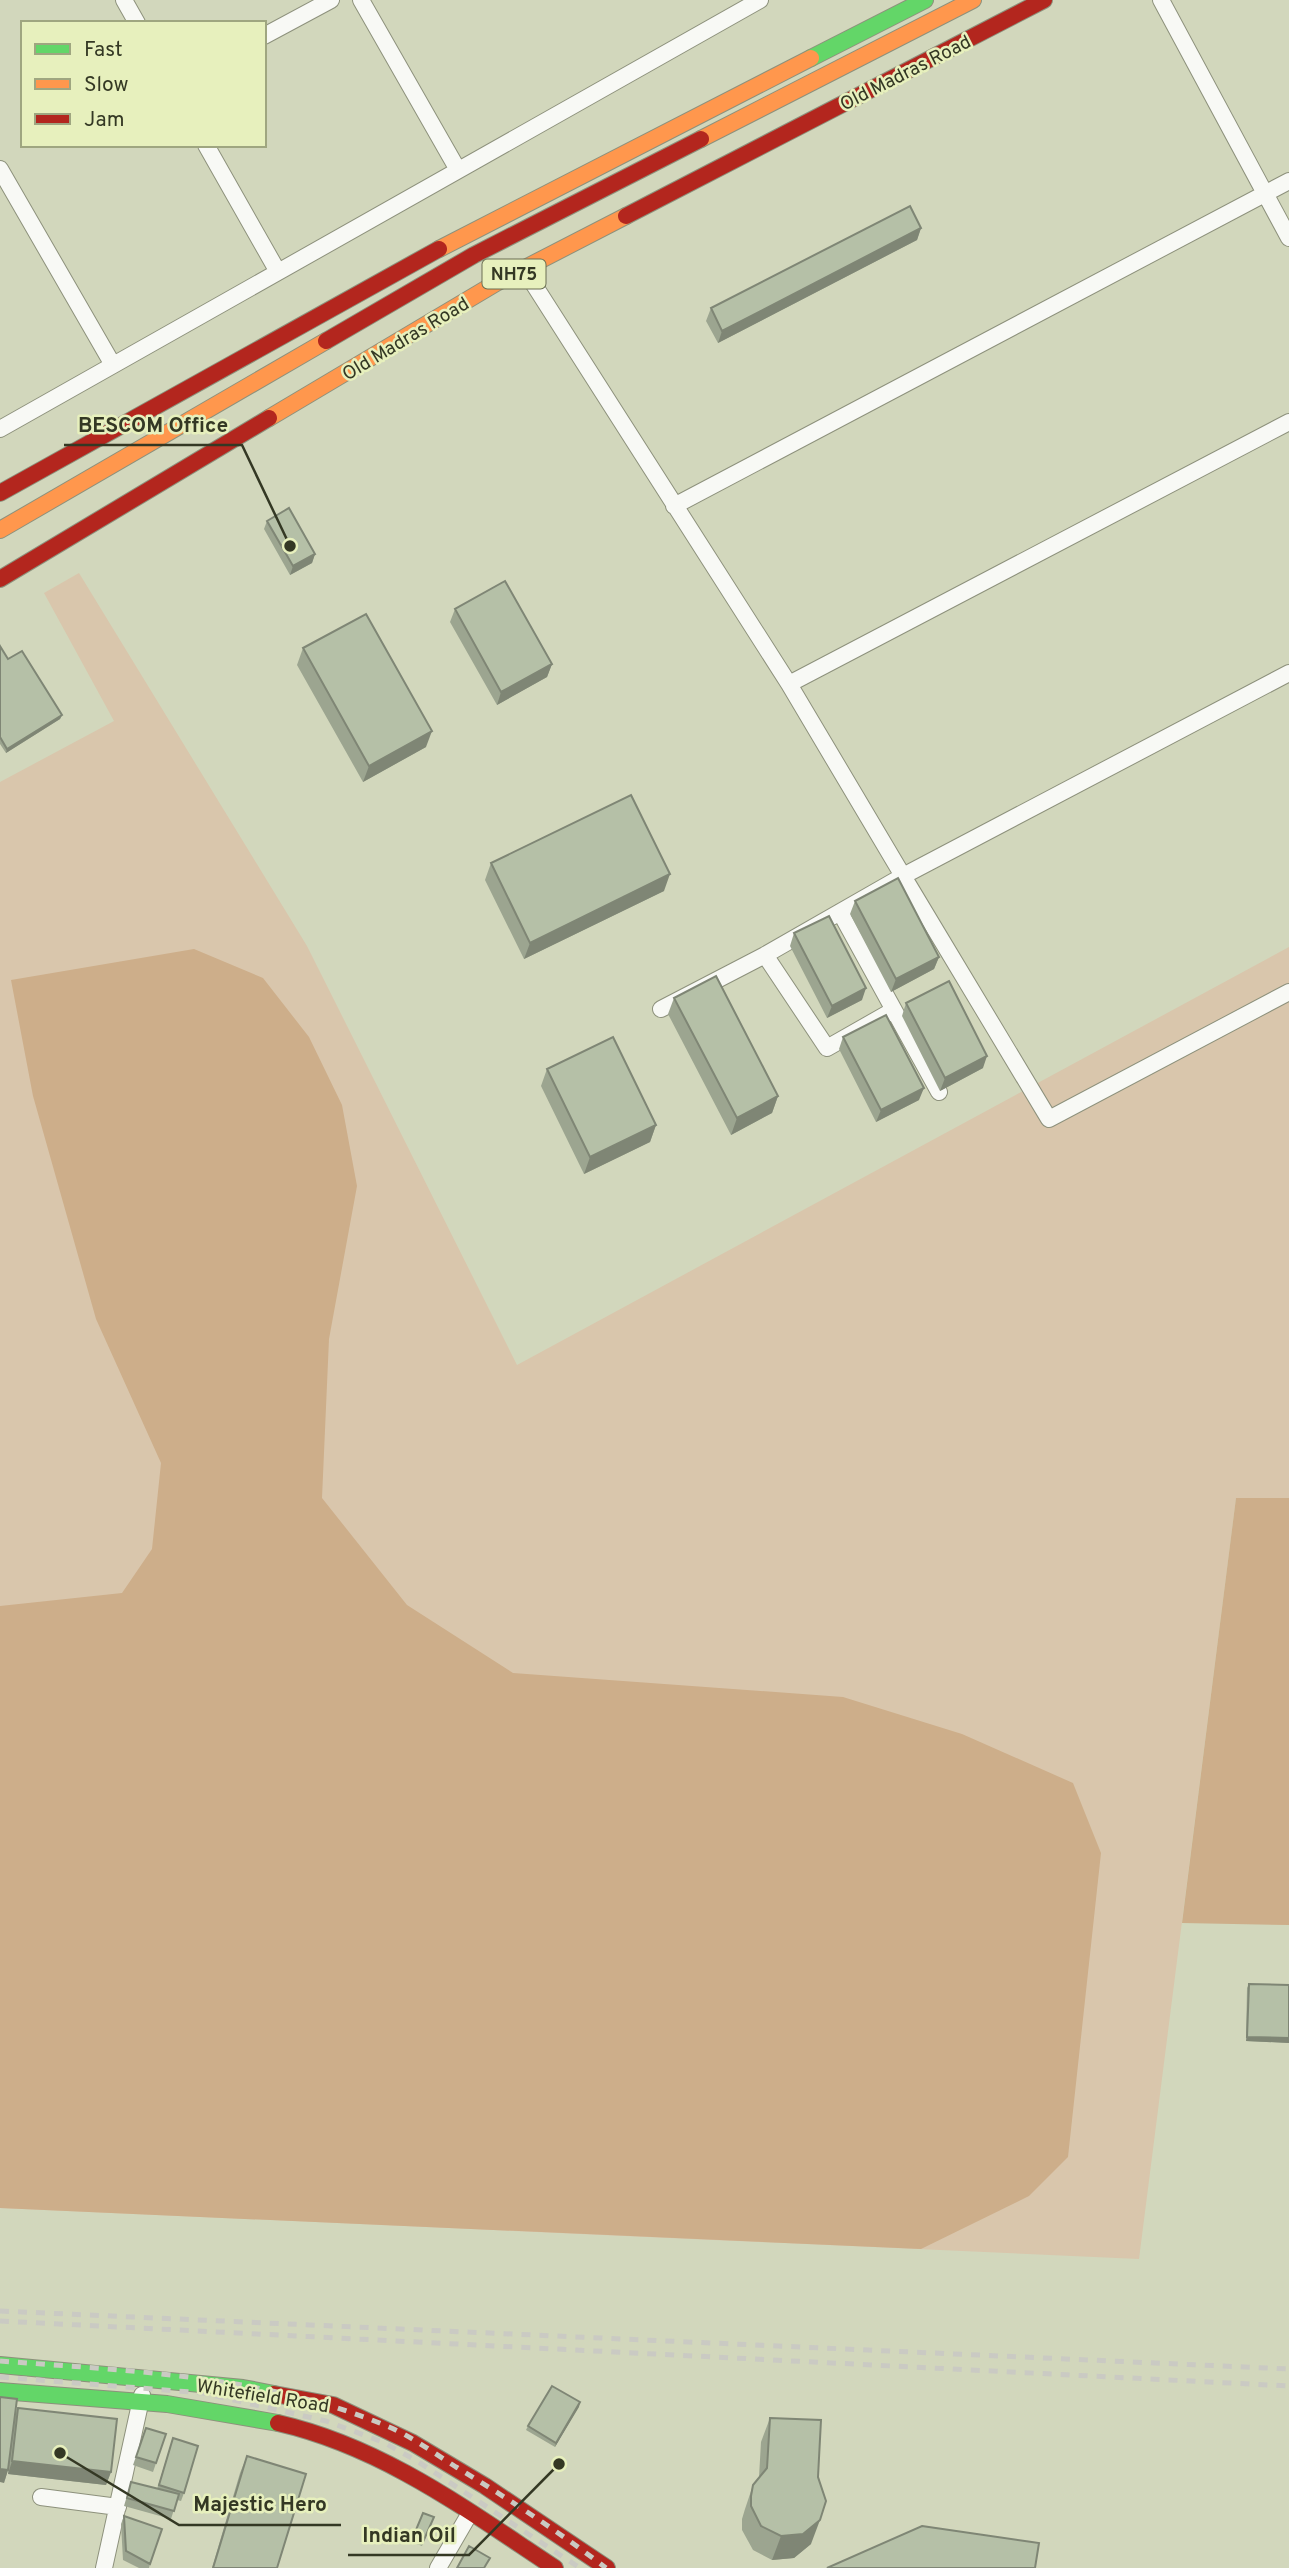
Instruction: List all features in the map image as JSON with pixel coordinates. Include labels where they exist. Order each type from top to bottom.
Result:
[{"type":"main road","points":[[0,493],[458,238],[925,0]]},
{"type":"main road","name":"Old Madras Road","points":[[0,530],[474,255],[973,0]]},
{"type":"main road","name":"Old Madras Road","points":[[0,579],[156,483],[524,269],[1044,0]]},
{"type":"main road","name":"Whitefield Road","points":[[0,2365],[243,2388],[333,2405],[423,2449],[607,2568]]},
{"type":"main road","name":"Whitefield Road","points":[[0,2390],[141,2403],[240,2416],[331,2438],[400,2470],[555,2568]]},
{"type":"street","points":[[124,0],[136,21]]},
{"type":"street","points":[[266,35],[331,0]]},
{"type":"street","points":[[361,0],[458,170]]},
{"type":"street","points":[[0,429],[760,0]]},
{"type":"street","points":[[1161,0],[1289,238]]},
{"type":"street","points":[[207,147],[278,272]]},
{"type":"street","points":[[0,169],[113,365]]},
{"type":"street","points":[[674,506],[1289,181]]},
{"type":"street","points":[[524,269],[789,684],[1049,1119],[1289,992]]},
{"type":"street","points":[[789,684],[1289,422]]},
{"type":"street","points":[[661,1009],[765,955],[903,876],[1289,673]]},
{"type":"street","points":[[840,912],[939,1092]]},
{"type":"street","points":[[765,955],[827,1048],[892,1010]]},
{"type":"street","points":[[104,2568],[141,2403],[144,2378]]},
{"type":"street","points":[[41,2497],[118,2507]]},
{"type":"street","points":[[439,2568],[470,2513]]},
{"type":"shaded area","points":[[79,573],[307,946],[517,1365],[1289,947],[1289,1498],[1236,1498],[1139,2259],[0,2208],[0,782],[114,721],[44,593]]},
{"type":"shaded area","points":[[194,949],[263,978],[309,1037],[342,1105],[357,1186],[329,1339],[322,1498],[407,1605],[513,1673],[843,1697],[962,1734],[1073,1783],[1101,1853],[1068,2157],[1029,2196],[921,2249],[0,2208],[0,1606],[122,1593],[152,1549],[161,1463],[96,1319],[33,1096],[11,980]]},
{"type":"shaded area","points":[[1236,1498],[1289,1498],[1289,1925],[1182,1923]]},
{"type":"building","points":[[910,206],[921,228],[722,331],[711,308]]},
{"type":"building","points":[[289,508],[315,554],[293,566],[267,521]]},
{"type":"building","points":[[505,581],[552,664],[501,692],[455,609]]},
{"type":"building","points":[[366,614],[432,731],[369,766],[303,648]]},
{"type":"building","points":[[0,646],[8,659],[22,651],[62,715],[7,749],[0,737]]},
{"type":"building","points":[[631,795],[670,874],[530,943],[491,863]]},
{"type":"building","points":[[898,878],[939,957],[896,979],[855,901]]},
{"type":"building","points":[[829,916],[866,988],[832,1006],[794,933]]},
{"type":"building","points":[[716,976],[778,1096],[737,1118],[674,998]]},
{"type":"building","points":[[949,981],[987,1056],[945,1078],[906,1003]]},
{"type":"building","points":[[886,1015],[924,1088],[881,1110],[843,1037]]},
{"type":"building","points":[[613,1037],[656,1125],[590,1157],[547,1069]]},
{"type":"building","points":[[1249,1984],[1289,1985],[1289,2038],[1247,2037]]},
{"type":"building","points":[[552,2386],[580,2402],[556,2443],[528,2426]]},
{"type":"building","points":[[0,2397],[17,2399],[8,2470],[0,2469]]},
{"type":"building","points":[[18,2408],[117,2419],[111,2472],[12,2461]]},
{"type":"building","points":[[770,2418],[821,2420],[818,2477],[826,2501],[820,2520],[803,2534],[781,2536],[761,2526],[751,2506],[753,2485],[767,2468]]},
{"type":"building","points":[[146,2428],[166,2434],[156,2463],[136,2457]]},
{"type":"building","points":[[173,2438],[198,2446],[184,2493],[159,2485]]},
{"type":"building","points":[[247,2456],[306,2474],[277,2568],[213,2568]]},
{"type":"building","points":[[131,2482],[179,2494],[174,2511],[127,2498]]},
{"type":"building","points":[[423,2513],[434,2517],[423,2542],[413,2537]]},
{"type":"building","points":[[124,2516],[162,2529],[150,2564],[126,2551]]},
{"type":"building","points":[[922,2526],[1039,2543],[1035,2568],[827,2568]]},
{"type":"building","points":[[469,2546],[490,2558],[484,2568],[457,2568]]},
{"type":"railway","points":[[0,2311],[1289,2369]]},
{"type":"railway","points":[[0,2321],[1289,2386]]},
{"type":"railway","points":[[0,2361],[196,2378],[293,2396],[340,2409],[387,2426],[414,2440],[532,2515],[606,2568]]},
{"type":"railway","points":[[0,2377],[203,2393],[326,2421],[383,2442],[417,2461],[580,2568]]},
{"type":"traffic: fast","points":[[811,58],[925,0]]},
{"type":"traffic: fast","points":[[0,2365],[243,2388],[274,2394]]},
{"type":"traffic: fast","points":[[0,2391],[167,2404],[278,2423]]},
{"type":"traffic: slow","points":[[701,139],[973,0]]},
{"type":"traffic: slow","points":[[439,249],[811,58]]},
{"type":"traffic: slow","points":[[269,418],[496,283],[626,216]]},
{"type":"traffic: slow","points":[[0,530],[326,341]]},
{"type":"traffic: jam","points":[[626,216],[1044,0]]},
{"type":"traffic: jam","points":[[326,341],[474,255],[701,139]]},
{"type":"traffic: jam","points":[[0,493],[439,249]]},
{"type":"traffic: jam","points":[[0,579],[269,418]]},
{"type":"traffic: jam","points":[[274,2394],[333,2405],[413,2443],[485,2486],[607,2568]]},
{"type":"traffic: jam","points":[[278,2423],[316,2434],[389,2464],[456,2503],[555,2568]]},
{"type":"place","name":"BESCOM Office","points":[[290,546]]},
{"type":"place","name":"Majestic Hero","points":[[60,2453]]},
{"type":"place","name":"Indian Oil","points":[[559,2464]]}]
